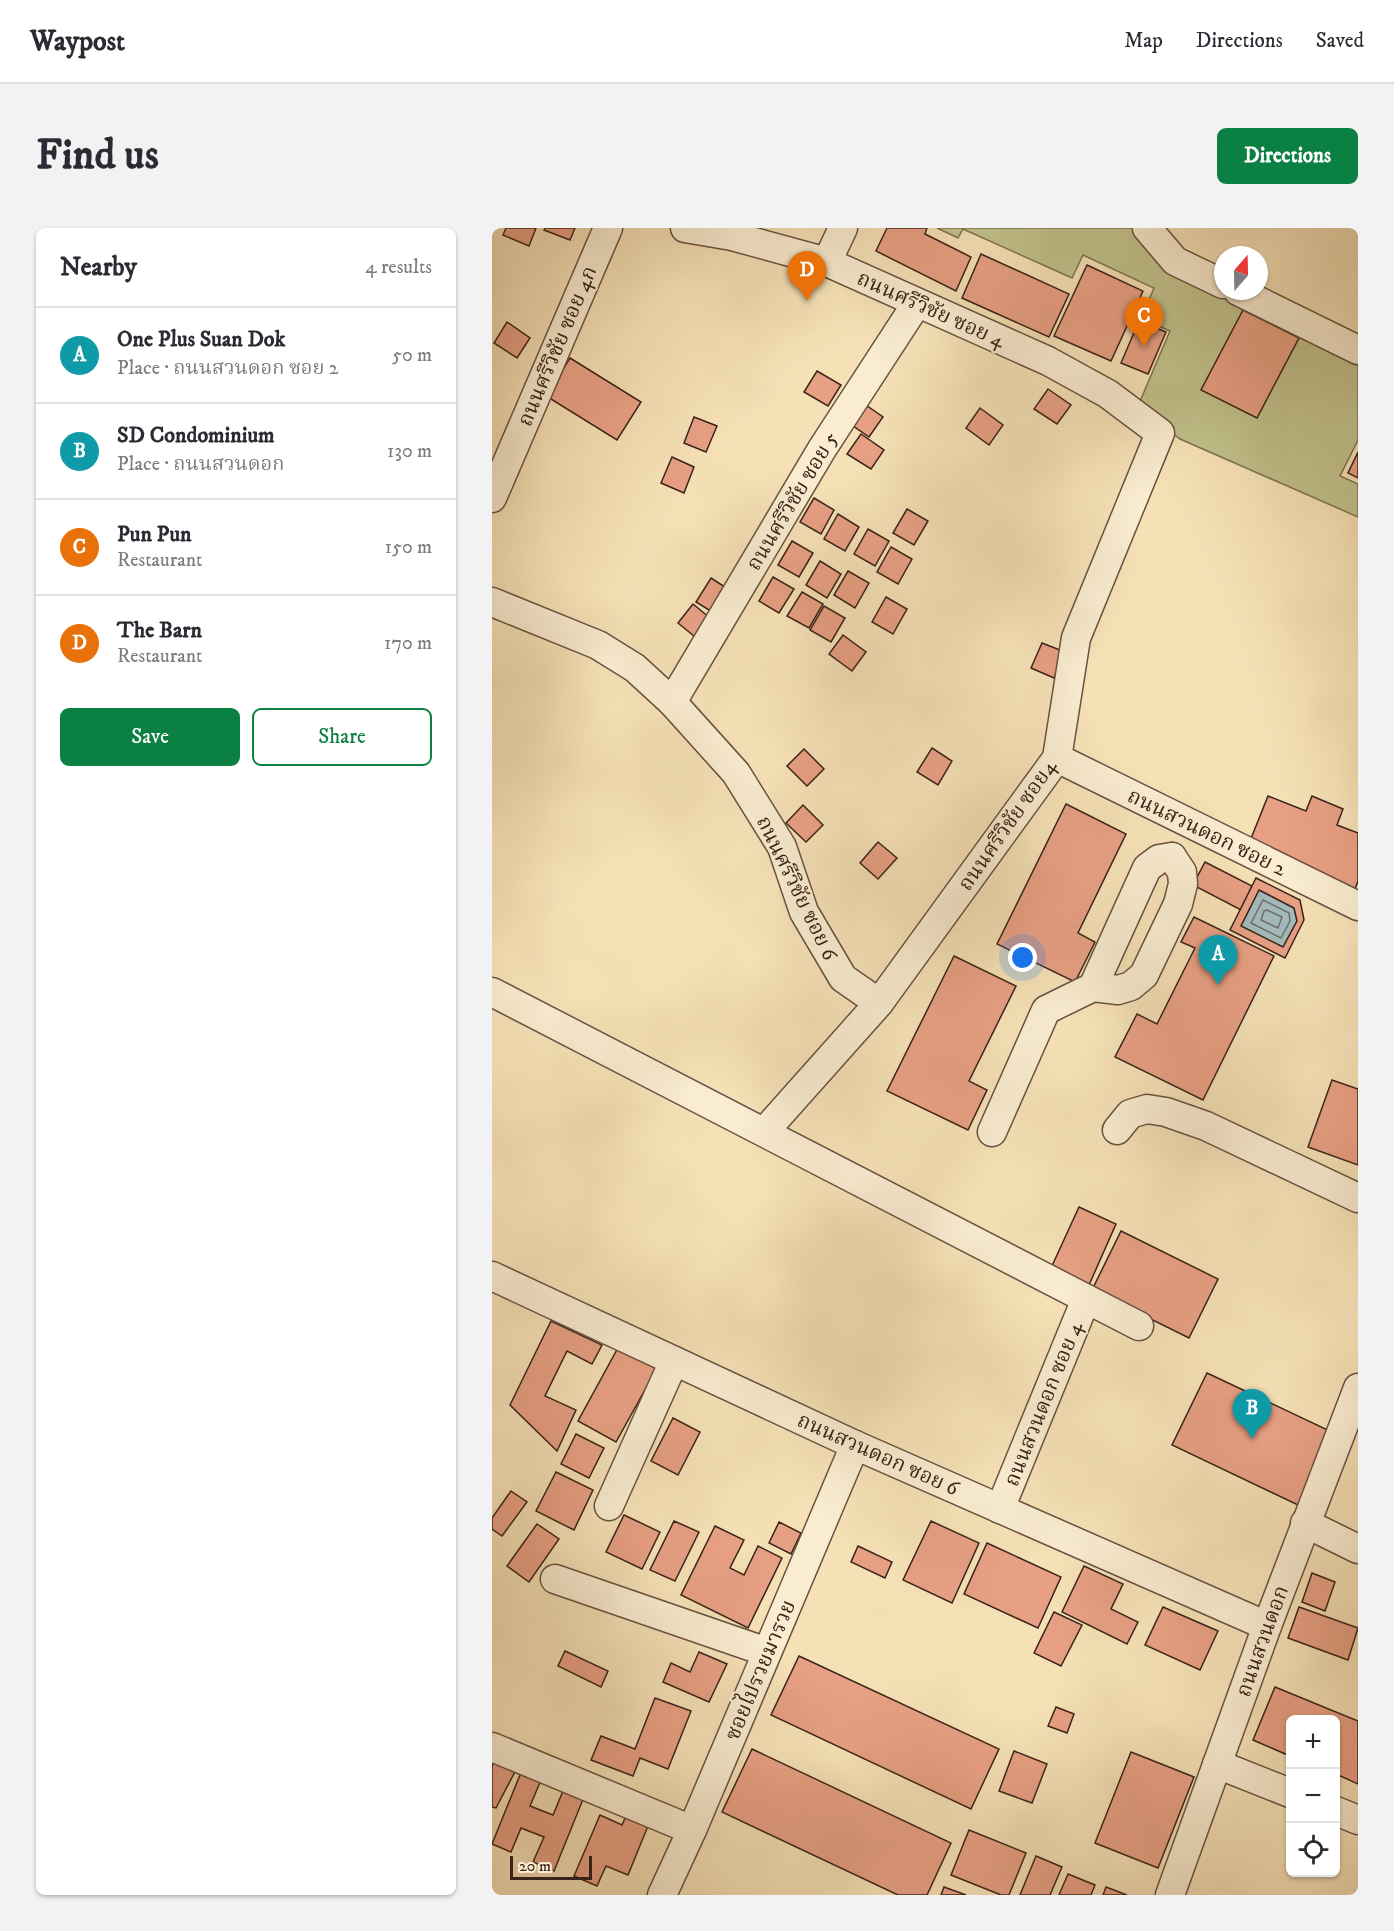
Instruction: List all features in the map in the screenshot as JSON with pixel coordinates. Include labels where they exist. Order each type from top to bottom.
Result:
[{"type":"street","name":"ถนนศรีวิชัย ซอย 4ก","points":[[492,498],[608,228]]},
{"type":"street","name":"ถนนศรีวิชัย ซอย 4","points":[[685,228],[732,236],[827,262],[1048,361],[1108,394],[1160,433]]},
{"type":"street","points":[[827,262],[843,228]]},
{"type":"street","points":[[1147,228],[1175,261],[1214,280]]},
{"type":"street","points":[[1256,300],[1358,350]]},
{"type":"street","name":"ถนนศรีวิชัย ซอย 5","points":[[672,702],[822,449],[917,303]]},
{"type":"street","name":"ถนนศรีวิชัย ซอย4","points":[[765,1131],[879,1003],[1057,758],[1076,638],[1160,433]]},
{"type":"street","name":"ถนนศรีวิชัย ซอย 6","points":[[492,602],[598,645],[635,668],[672,702],[736,773],[782,847],[804,912],[843,978],[879,1003]]},
{"type":"street","name":"ถนนสวนดอก ซอย 2","points":[[1057,758],[1358,906]]},
{"type":"street","points":[[1172,857],[1191,824]]},
{"type":"street","points":[[992,1132],[1046,1010],[1093,987],[1118,990],[1131,986],[1144,975],[1178,904],[1184,884],[1182,872],[1172,857]]},
{"type":"street","points":[[1093,987],[1147,868],[1159,859],[1172,857]]},
{"type":"street","points":[[492,992],[1139,1326]]},
{"type":"street","points":[[1117,1130],[1130,1114],[1148,1110],[1166,1112],[1206,1126],[1358,1198]]},
{"type":"street","name":"ถนนสวนดอก ซอย 6","points":[[492,1276],[855,1444],[1267,1626]]},
{"type":"street","name":"ถนนสวนดอก ซอย 4","points":[[1000,1509],[1086,1299]]},
{"type":"street","points":[[609,1506],[674,1360]]},
{"type":"street","name":"ถนนสวนดอก","points":[[1170,1895],[1305,1523],[1358,1388]]},
{"type":"street","name":"ซอยไปรวยมารวย","points":[[662,1895],[692,1830],[855,1444]]},
{"type":"street","points":[[1305,1523],[1358,1549]]},
{"type":"street","points":[[555,1579],[767,1652]]},
{"type":"street","points":[[492,1747],[692,1830]]},
{"type":"street","points":[[1217,1764],[1286,1791]]},
{"type":"street","points":[[1340,1813],[1358,1820]]},
{"type":"green space","points":[[937,228],[1138,228],[1214,272],[1214,300],[1262,300],[1358,356],[1358,440],[1340,476],[1358,484],[1358,517],[1180,439],[1138,406],[1170,331],[1141,318],[1154,288],[1083,255],[1072,278],[963,229],[958,238]]},
{"type":"water","points":[[1259,890],[1294,908],[1297,921],[1283,947],[1241,926]]},
{"type":"building","points":[[506,228],[536,228],[529,246],[503,235]]},
{"type":"building","points":[[545,228],[575,228],[570,240],[544,230]]},
{"type":"building","points":[[887,228],[927,228],[925,234],[971,257],[956,291],[876,251]]},
{"type":"building","points":[[981,254],[1069,294],[1049,337],[962,298]]},
{"type":"building","points":[[1087,265],[1143,291],[1111,361],[1054,336]]},
{"type":"building","points":[[1243,310],[1299,338],[1257,418],[1201,390]]},
{"type":"building","points":[[1139,321],[1166,332],[1148,374],[1121,363]]},
{"type":"building","points":[[507,322],[530,338],[517,358],[494,343]]},
{"type":"building","points":[[570,358],[641,402],[617,440],[546,396]]},
{"type":"building","points":[[817,371],[841,385],[828,406],[804,392]]},
{"type":"building","points":[[1048,389],[1071,405],[1057,424],[1034,409]]},
{"type":"building","points":[[860,401],[883,417],[869,437],[846,421]]},
{"type":"building","points":[[980,408],[1003,425],[989,445],[966,428]]},
{"type":"building","points":[[694,417],[717,426],[706,452],[684,443]]},
{"type":"building","points":[[861,434],[884,450],[871,469],[847,454]]},
{"type":"building","points":[[1358,452],[1358,478],[1348,473]]},
{"type":"building","points":[[672,457],[694,467],[684,493],[661,483]]},
{"type":"building","points":[[814,498],[834,510],[821,534],[800,522]]},
{"type":"building","points":[[907,509],[928,521],[914,545],[893,533]]},
{"type":"building","points":[[838,514],[859,527],[845,551],[824,539]]},
{"type":"building","points":[[868,529],[889,541],[875,566],[854,554]]},
{"type":"building","points":[[792,541],[813,553],[799,577],[778,565]]},
{"type":"building","points":[[891,547],[912,559],[898,584],[877,572]]},
{"type":"building","points":[[820,561],[841,574],[827,598],[806,585]]},
{"type":"building","points":[[848,571],[869,583],[855,608],[834,595]]},
{"type":"building","points":[[773,577],[794,589],[779,613],[759,601]]},
{"type":"building","points":[[711,578],[731,591],[717,615],[696,602]]},
{"type":"building","points":[[802,592],[823,604],[809,628],[787,616]]},
{"type":"building","points":[[886,597],[907,609],[893,634],[872,622]]},
{"type":"building","points":[[693,604],[715,622],[700,641],[678,623]]},
{"type":"building","points":[[824,606],[845,618],[831,642],[810,630]]},
{"type":"building","points":[[843,635],[866,652],[852,671],[829,654]]},
{"type":"building","points":[[1042,643],[1065,652],[1054,678],[1031,668]]},
{"type":"building","points":[[932,748],[952,761],[938,785],[917,772]]},
{"type":"building","points":[[804,749],[824,769],[807,786],[787,766]]},
{"type":"building","points":[[1268,796],[1306,811],[1312,796],[1343,809],[1337,825],[1358,833],[1358,881],[1355,889],[1248,846]]},
{"type":"building","points":[[1066,804],[1126,834],[1078,933],[1095,942],[1075,982],[997,944]]},
{"type":"building","points":[[803,805],[823,825],[806,842],[786,823]]},
{"type":"building","points":[[878,842],[897,858],[878,879],[860,863]]},
{"type":"building","points":[[1205,862],[1252,886],[1241,910],[1193,885]]},
{"type":"building","points":[[1256,878],[1300,900],[1304,920],[1285,958],[1230,930]],"holes":[[[1259,890],[1294,908],[1297,921],[1283,947],[1241,926]]]},
{"type":"building","points":[[1194,917],[1274,956],[1203,1100],[1115,1057],[1137,1014],[1157,1024],[1195,948],[1181,942]]},
{"type":"building","points":[[954,956],[1016,986],[969,1081],[987,1090],[968,1130],[887,1091]]},
{"type":"building","points":[[1332,1080],[1358,1089],[1358,1165],[1308,1147]]},
{"type":"building","points":[[1079,1207],[1116,1224],[1089,1285],[1051,1268]]},
{"type":"building","points":[[1121,1231],[1218,1279],[1189,1338],[1092,1290]]},
{"type":"building","points":[[551,1321],[602,1345],[592,1364],[567,1351],[545,1396],[576,1410],[557,1451],[510,1405]]},
{"type":"building","points":[[619,1346],[657,1368],[616,1442],[578,1421]]},
{"type":"building","points":[[1207,1373],[1332,1432],[1298,1505],[1172,1445]]},
{"type":"building","points":[[673,1418],[700,1432],[678,1475],[651,1461]]},
{"type":"building","points":[[576,1434],[604,1448],[589,1478],[561,1464]]},
{"type":"building","points":[[556,1472],[593,1490],[574,1530],[536,1511]]},
{"type":"building","points":[[511,1491],[527,1502],[502,1536],[492,1529],[492,1518]]},
{"type":"building","points":[[624,1515],[660,1532],[642,1569],[606,1552]]},
{"type":"building","points":[[674,1521],[699,1532],[675,1581],[650,1570]]},
{"type":"building","points":[[931,1521],[979,1543],[952,1603],[903,1580]]},
{"type":"building","points":[[779,1522],[801,1533],[791,1554],[769,1543]]},
{"type":"building","points":[[537,1524],[559,1539],[529,1582],[507,1566]]},
{"type":"building","points":[[715,1526],[744,1540],[730,1568],[744,1575],[758,1546],[782,1558],[748,1628],[681,1595]]},
{"type":"building","points":[[987,1543],[1061,1577],[1038,1628],[964,1594]]},
{"type":"building","points":[[858,1546],[892,1562],[885,1578],[851,1562]]},
{"type":"building","points":[[1084,1566],[1123,1584],[1111,1609],[1138,1622],[1127,1644],[1062,1612]]},
{"type":"building","points":[[1312,1573],[1335,1582],[1325,1611],[1302,1602]]},
{"type":"building","points":[[1163,1607],[1218,1631],[1200,1670],[1145,1645]]},
{"type":"building","points":[[1299,1607],[1358,1628],[1348,1660],[1288,1638]]},
{"type":"building","points":[[1054,1612],[1082,1625],[1061,1666],[1034,1653]]},
{"type":"building","points":[[565,1651],[608,1671],[601,1687],[558,1666]]},
{"type":"building","points":[[699,1652],[727,1664],[709,1702],[663,1682],[671,1663],[690,1672]]},
{"type":"building","points":[[799,1656],[999,1749],[971,1809],[771,1715]]},
{"type":"building","points":[[1275,1687],[1358,1721],[1358,1784],[1340,1776],[1340,1715],[1286,1715],[1286,1754],[1253,1740]]},
{"type":"building","points":[[655,1698],[691,1711],[668,1769],[640,1758],[633,1776],[591,1760],[601,1736],[635,1749]]},
{"type":"building","points":[[1056,1707],[1074,1714],[1067,1733],[1048,1726]]},
{"type":"building","points":[[752,1749],[951,1843],[927,1895],[898,1895],[722,1812]]},
{"type":"building","points":[[1014,1751],[1047,1764],[1032,1803],[999,1791]]},
{"type":"building","points":[[1131,1752],[1194,1777],[1158,1868],[1095,1843]]},
{"type":"building","points":[[498,1754],[519,1764],[496,1808],[492,1807],[492,1766]]},
{"type":"building","points":[[524,1765],[544,1773],[530,1806],[553,1815],[568,1779],[588,1787],[554,1871],[533,1862],[544,1837],[521,1828],[511,1852],[492,1844]]},
{"type":"building","points":[[600,1815],[622,1825],[626,1816],[648,1826],[628,1875],[606,1866],[597,1886],[574,1876]]},
{"type":"building","points":[[969,1830],[1026,1853],[1009,1895],[1001,1895],[951,1875]]},
{"type":"building","points":[[1036,1856],[1062,1867],[1050,1895],[1020,1895]]},
{"type":"building","points":[[1068,1874],[1095,1885],[1091,1895],[1059,1895]]},
{"type":"building","points":[[944,1887],[966,1895],[941,1895]]},
{"type":"building","points":[[1106,1887],[1127,1895],[1103,1895]]},
{"type":"place","name":"The Barn","points":[[807,301]]},
{"type":"place","name":"Pun Pun","points":[[1144,347]]},
{"type":"place","name":"One Plus Suan Dok","points":[[1218,985]]},
{"type":"place","name":"SD Condominium","points":[[1252,1439]]}]
